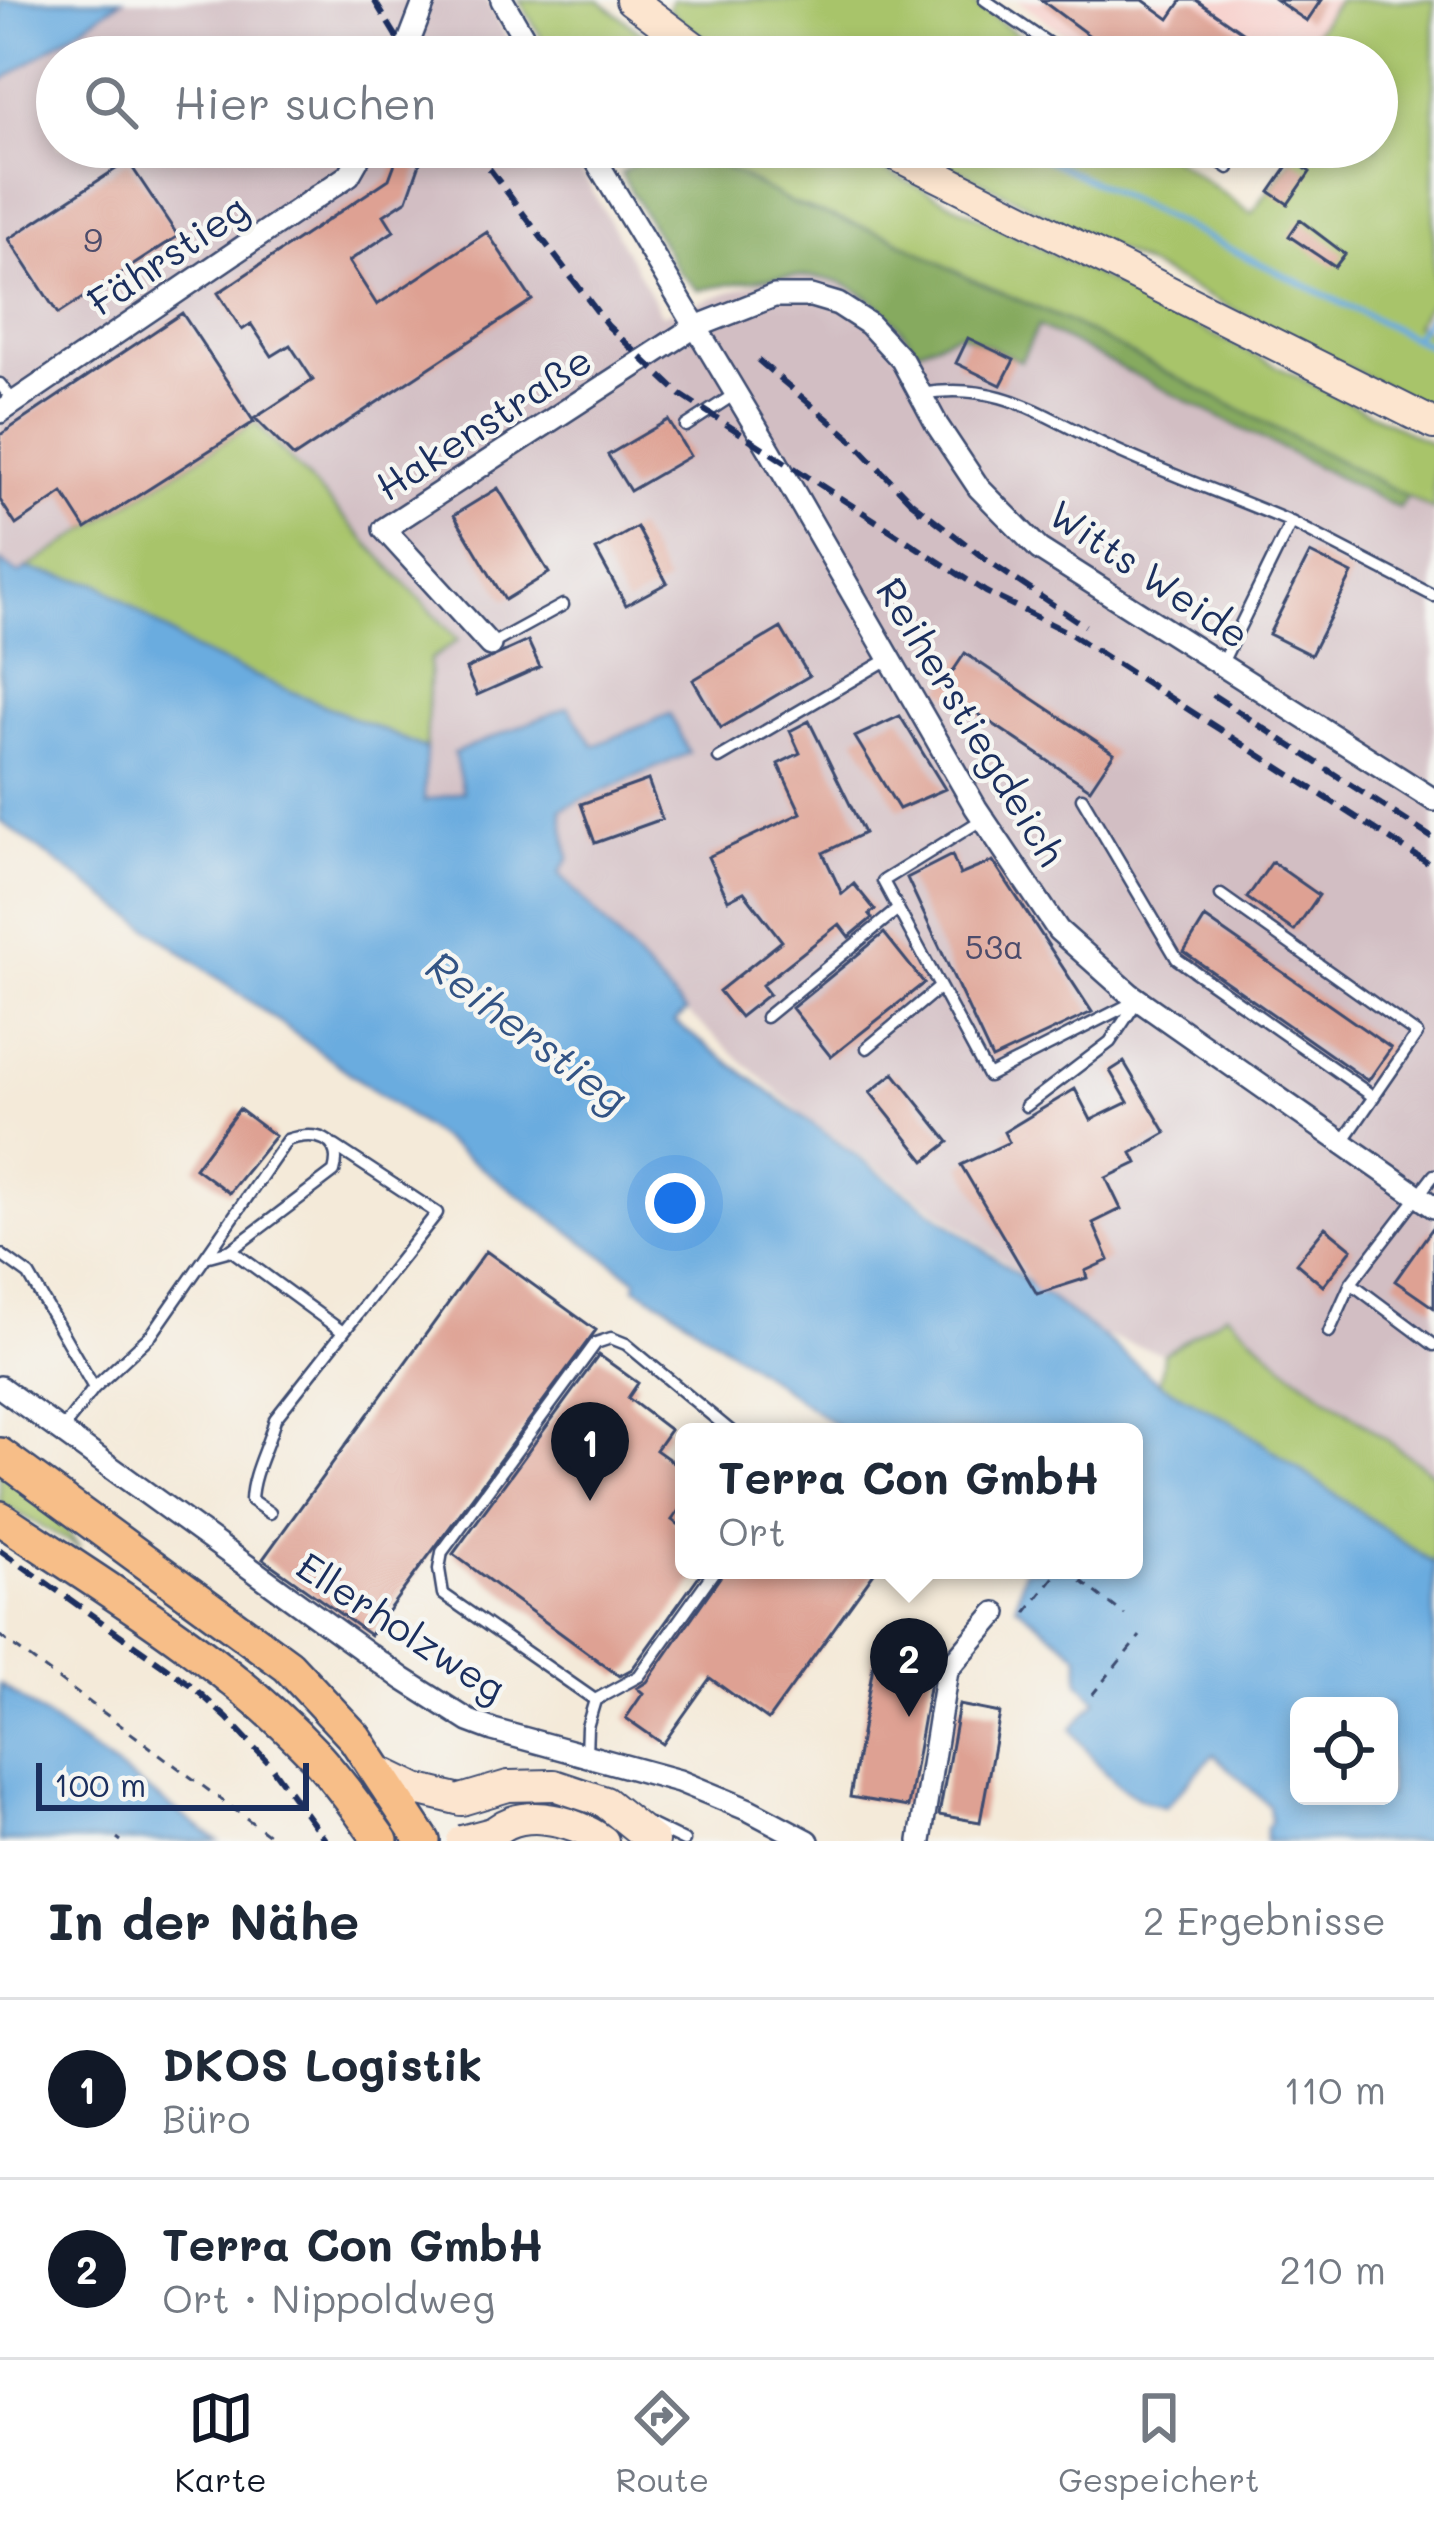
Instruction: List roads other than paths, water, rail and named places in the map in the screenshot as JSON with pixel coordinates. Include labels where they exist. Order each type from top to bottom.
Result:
[{"type":"main road","points":[[631,0],[678,36]]},
{"type":"main road","points":[[922,168],[1434,424]]},
{"type":"main road","points":[[0,1454],[263,1645],[300,1677],[379,1771],[409,1835],[461,1800],[508,1786],[554,1785],[588,1794],[622,1814],[653,1841]]},
{"type":"main road","points":[[0,1518],[150,1618],[238,1685],[312,1752],[382,1841]]},
{"type":"main road","points":[[379,1771],[416,1790],[461,1800]]},
{"type":"main road","points":[[481,1838],[539,1818],[574,1823],[603,1841]]},
{"type":"street","points":[[411,36],[425,0]]},
{"type":"street","points":[[502,0],[523,36]]},
{"type":"street","name":"Fährstieg","points":[[5,399],[349,175],[353,168]]},
{"type":"street","name":"Reiherstiegdeich","points":[[600,168],[983,819],[1058,930],[1138,1000],[1426,1201]]},
{"type":"street","name":"Witts Weide","points":[[693,328],[775,296],[811,296],[838,304],[869,324],[902,360],[979,488],[1040,549],[1434,800]]},
{"type":"street","name":"Hakenstraße","points":[[490,646],[383,529],[693,328]]},
{"type":"street","name":"Ellerholzweg","points":[[0,1387],[441,1704],[493,1730],[713,1793],[808,1841]]},
{"type":"street","points":[[920,1841],[947,1670],[996,1612]]},
{"type":"lane","points":[[986,0],[1038,36]]},
{"type":"lane","points":[[920,394],[952,389],[1014,399],[1103,444],[1291,522],[1434,596]]},
{"type":"lane","points":[[686,426],[735,394]]},
{"type":"lane","points":[[1221,665],[1291,522]]},
{"type":"lane","points":[[490,646],[563,605]]},
{"type":"lane","points":[[719,758],[890,658]]},
{"type":"lane","points":[[1082,798],[1177,958],[1374,1097]]},
{"type":"lane","points":[[983,819],[884,881],[988,1076],[1138,1000]]},
{"type":"lane","points":[[1221,895],[1417,1034],[1342,1143]]},
{"type":"lane","points":[[766,1017],[898,909]]},
{"type":"lane","points":[[867,1048],[940,987]]},
{"type":"lane","points":[[1026,1106],[1110,1042],[1138,1000]]},
{"type":"lane","points":[[62,1432],[94,1388],[152,1334],[287,1140],[306,1133],[320,1135],[437,1213],[274,1419],[267,1449],[251,1480],[251,1500],[270,1513]]},
{"type":"lane","points":[[209,1256],[231,1250],[334,1172],[338,1158],[333,1144]]},
{"type":"lane","points":[[1330,1332],[1351,1283],[1426,1201],[1434,1175]]},
{"type":"lane","points":[[231,1250],[343,1332]]},
{"type":"lane","points":[[0,1254],[29,1275],[94,1388]]},
{"type":"lane","points":[[1351,1283],[1434,1345]]},
{"type":"lane","points":[[595,1700],[443,1594],[442,1552],[596,1343],[611,1338],[626,1344],[721,1423]]},
{"type":"lane","points":[[586,1754],[586,1727],[595,1700],[639,1676],[709,1579]]},
{"type":"lane","points":[[622,1814],[684,1841]]},
{"type":"water","points":[[0,0],[122,0],[68,36],[36,36],[36,58],[0,82]]},
{"type":"water","name":"Reiherstieg","points":[[0,561],[19,574],[26,569],[99,584],[194,650],[426,749],[424,801],[463,792],[454,753],[568,707],[594,746],[670,714],[689,753],[561,809],[569,858],[559,873],[686,1012],[674,1022],[1159,1383],[1235,1424],[1434,1564],[1434,1841],[1266,1841],[1269,1806],[1214,1754],[1165,1807],[1123,1788],[1081,1742],[1072,1729],[1097,1700],[1079,1682],[1079,1655],[1016,1605],[1022,1579],[1143,1579],[1143,1423],[832,1423],[635,1287],[637,1280],[0,821]]},
{"type":"water","points":[[0,1684],[218,1841],[0,1841]]},
{"type":"waterway","points":[[1064,168],[1434,348]]},
{"type":"waterway","points":[[1413,338],[1434,311]]},
{"type":"railway","points":[[374,0],[396,36]]},
{"type":"railway","points":[[489,168],[608,326],[681,395],[986,592],[1069,633],[1434,867]]},
{"type":"railway","points":[[758,360],[849,437],[921,512]]},
{"type":"railway","points":[[909,500],[989,562],[1085,626]]},
{"type":"railway","points":[[1213,695],[1434,839]]},
{"type":"railway","points":[[0,1550],[192,1686],[267,1761],[326,1841]]},
{"type":"place","name":"DKOS Logistik","points":[[590,1501]]},
{"type":"place","name":"Terra Con GmbH","points":[[909,1717]]}]
